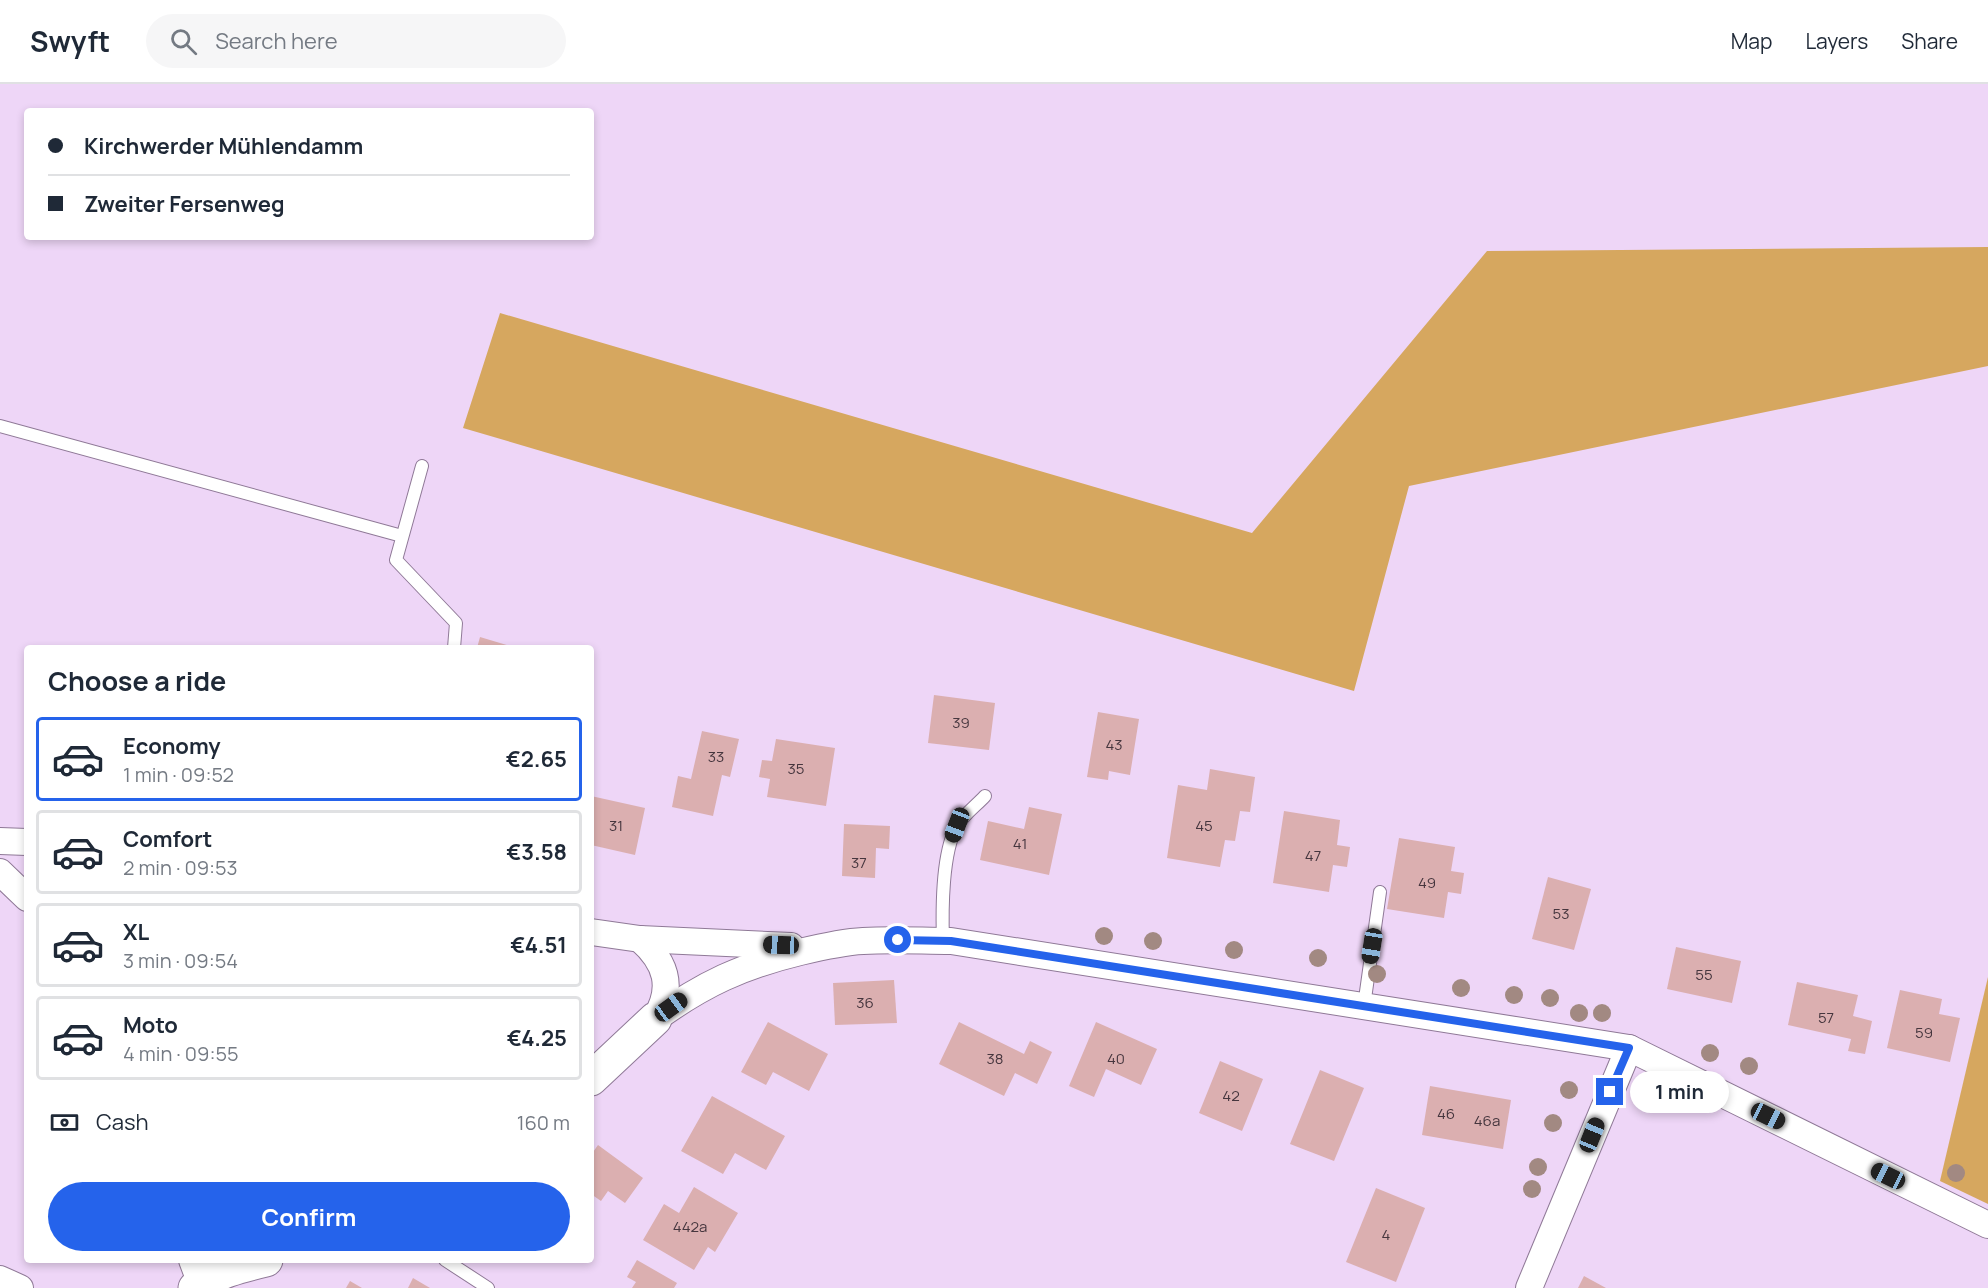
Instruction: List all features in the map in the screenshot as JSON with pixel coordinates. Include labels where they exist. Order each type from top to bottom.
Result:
[{"type":"street","points":[[0,841],[24,842]]},
{"type":"street","points":[[0,872],[24,895]]},
{"type":"street","points":[[594,932],[640,939],[821,947]]},
{"type":"street","points":[[640,939],[650,948],[661,966],[666,984],[664,1004],[655,1019]]},
{"type":"street","points":[[594,1076],[655,1019],[687,995],[728,974],[765,961],[821,947],[861,941],[943,941],[1629,1048],[1988,1225]]},
{"type":"street","points":[[1529,1288],[1629,1048]]},
{"type":"street","points":[[196,1277],[217,1274],[256,1263]]},
{"type":"street","points":[[0,1279],[20,1288]]},
{"type":"lane","points":[[0,426],[402,536]]},
{"type":"lane","points":[[422,466],[396,560],[456,622],[454,645]]},
{"type":"lane","points":[[943,941],[942,901],[951,842],[957,825],[985,796]]},
{"type":"lane","points":[[1364,1006],[1380,892]]},
{"type":"lane","points":[[450,1263],[488,1288]]},
{"type":"shaded area","points":[[1988,247],[1988,366],[1409,486],[1354,691],[463,428],[500,313],[1252,533],[1487,251]]},
{"type":"shaded area","points":[[1988,977],[1988,1204],[1940,1181]]},
{"type":"building","points":[[480,637],[506,645],[478,645]]},
{"type":"building","points":[[934,695],[995,703],[989,750],[928,743]]},
{"type":"building","points":[[1098,712],[1139,719],[1130,775],[1109,771],[1108,780],[1087,777]]},
{"type":"building","points":[[702,731],[739,739],[730,777],[722,775],[713,816],[672,807],[678,776],[691,779]]},
{"type":"building","points":[[776,739],[835,748],[826,806],[767,797],[770,779],[759,777],[762,760],[772,761]]},
{"type":"building","points":[[1210,769],[1255,777],[1250,812],[1240,811],[1235,841],[1225,840],[1220,867],[1167,858],[1178,785],[1207,790]]},
{"type":"building","points":[[594,797],[645,808],[635,855],[594,846]]},
{"type":"building","points":[[1029,807],[1062,814],[1049,875],[980,860],[988,821],[1024,829]]},
{"type":"building","points":[[1284,811],[1340,820],[1337,845],[1350,847],[1347,867],[1333,865],[1329,892],[1273,883]]},
{"type":"building","points":[[844,824],[890,826],[889,849],[876,848],[875,878],[842,876]]},
{"type":"building","points":[[1399,838],[1455,847],[1451,871],[1464,873],[1461,894],[1448,892],[1444,918],[1387,909]]},
{"type":"building","points":[[1548,877],[1591,889],[1574,950],[1532,939]]},
{"type":"building","points":[[1676,947],[1741,961],[1732,1003],[1667,989]]},
{"type":"building","points":[[894,980],[897,1023],[835,1025],[833,983]]},
{"type":"building","points":[[1797,982],[1858,995],[1853,1016],[1872,1021],[1865,1054],[1848,1051],[1851,1039],[1788,1025]]},
{"type":"building","points":[[1900,990],[1942,999],[1939,1014],[1960,1018],[1950,1062],[1887,1048]]},
{"type":"building","points":[[768,1022],[828,1054],[809,1091],[773,1072],[766,1085],[741,1072]]},
{"type":"building","points":[[959,1022],[1024,1054],[1030,1041],[1052,1052],[1037,1084],[1015,1073],[1004,1096],[939,1064]]},
{"type":"building","points":[[1096,1022],[1157,1049],[1141,1085],[1106,1069],[1094,1097],[1069,1086]]},
{"type":"building","points":[[1220,1061],[1263,1079],[1242,1131],[1199,1113]]},
{"type":"building","points":[[1320,1070],[1364,1088],[1334,1161],[1290,1144]]},
{"type":"building","points":[[1430,1086],[1511,1100],[1503,1149],[1422,1135]]},
{"type":"building","points":[[712,1096],[785,1136],[766,1170],[735,1153],[723,1174],[681,1151]]},
{"type":"building","points":[[598,1145],[643,1178],[625,1203],[608,1191],[601,1201],[594,1196],[594,1151]]},
{"type":"building","points":[[694,1187],[738,1213],[715,1252],[708,1247],[694,1270],[643,1240],[664,1204],[679,1213]]},
{"type":"building","points":[[1376,1188],[1425,1208],[1396,1282],[1346,1262]]},
{"type":"building","points":[[637,1260],[677,1283],[674,1288],[632,1288],[636,1282],[627,1277]]},
{"type":"building","points":[[1584,1276],[1606,1288],[1578,1288]]},
{"type":"building","points":[[413,1278],[430,1288],[408,1288]]},
{"type":"building","points":[[350,1281],[362,1288],[346,1288]]},
{"type":"route","points":[[898,940],[951,941],[1629,1048],[1610,1092]]}]
